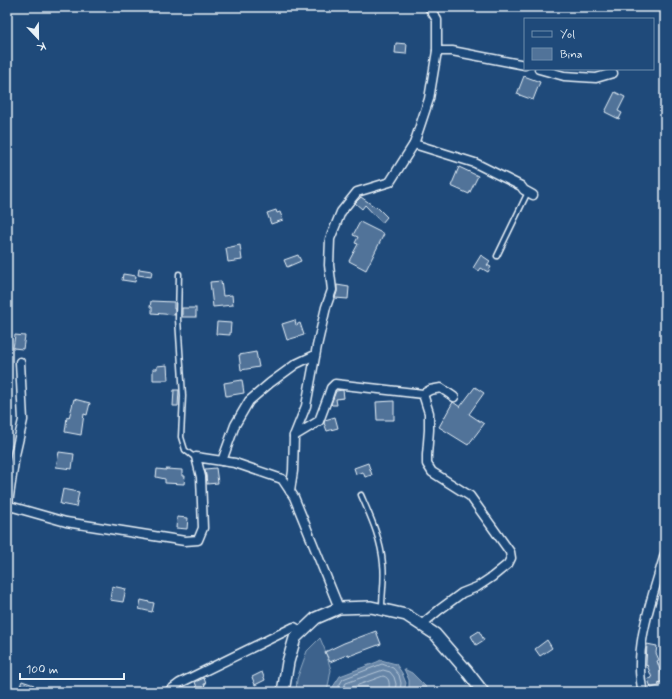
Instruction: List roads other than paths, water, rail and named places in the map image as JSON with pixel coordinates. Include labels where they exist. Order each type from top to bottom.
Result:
[{"type":"street","points":[[290,491],[293,471],[294,436],[306,406],[315,355],[326,307],[332,290],[329,265],[330,239],[341,212],[357,192],[390,182],[414,144],[429,99],[437,51],[437,20],[429,7]]},
{"type":"street","points":[[437,51],[452,51],[524,65]]},
{"type":"street","points":[[543,70],[564,76],[596,78],[613,73]]},
{"type":"street","points":[[414,144],[475,163],[521,186],[524,190],[530,193]]},
{"type":"street","points":[[222,461],[235,425],[249,401],[296,364],[315,355]]},
{"type":"street","points":[[20,362],[23,420],[15,455],[7,509],[13,507],[66,522],[185,541],[198,540],[203,528],[201,477],[196,457],[235,464],[282,479],[294,497],[339,608]]},
{"type":"street","points":[[294,436],[319,421],[331,388],[335,384],[423,394],[430,390],[441,388],[454,397]]},
{"type":"street","points":[[421,625],[462,593],[477,587],[492,577],[508,564],[511,558],[510,552],[470,496],[432,472],[427,464],[429,413],[423,394]]},
{"type":"street","points":[[643,692],[641,684],[640,659],[646,619],[665,554]]},
{"type":"street","points":[[283,692],[288,662],[295,638],[316,618],[339,608],[371,607],[406,615],[435,634],[483,692]]},
{"type":"street","points":[[168,692],[180,682],[294,627],[302,632]]},
{"type":"lane","points":[[497,256],[530,193]]},
{"type":"lane","points":[[179,274],[178,318],[183,396],[181,437],[185,450],[196,457]]},
{"type":"lane","points":[[361,495],[374,524],[380,543],[383,565],[382,610]]},
{"type":"water","points":[[381,660],[396,664],[406,683],[404,692],[332,692],[331,690],[340,676]]},
{"type":"water","points":[[404,669],[412,673],[431,692],[409,692],[409,680]]}]
